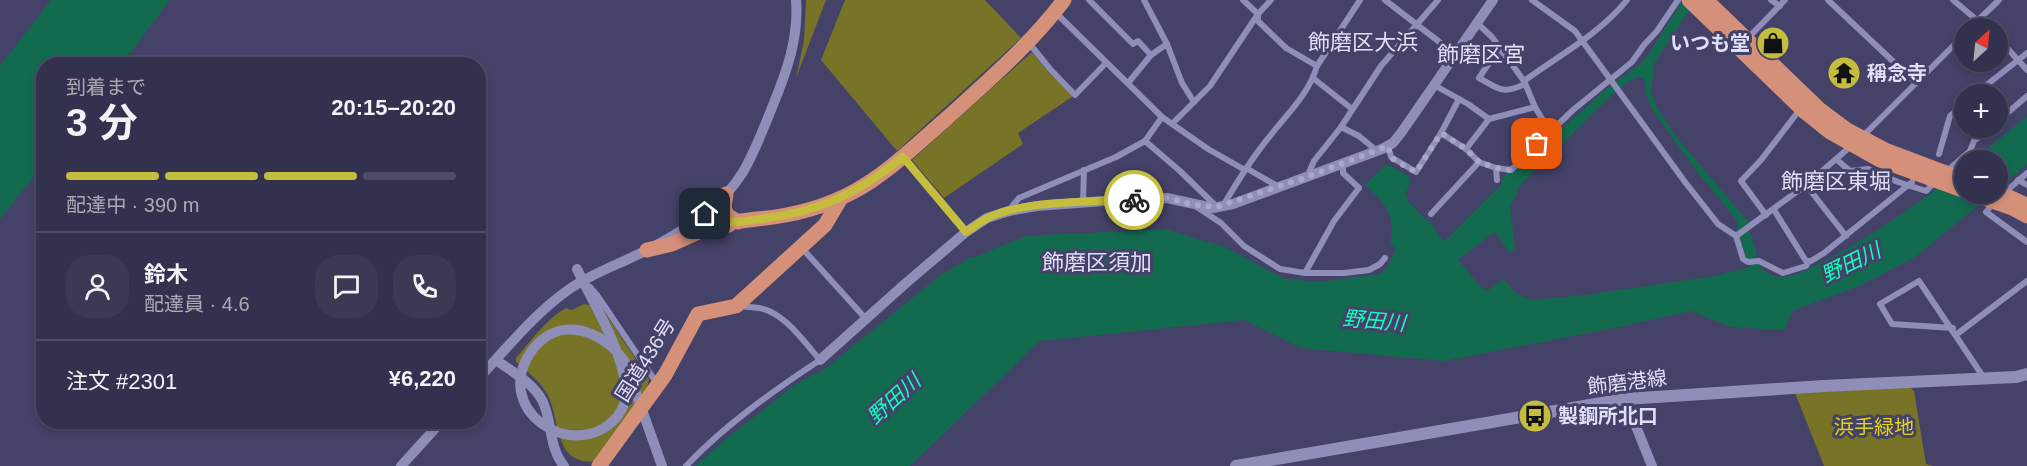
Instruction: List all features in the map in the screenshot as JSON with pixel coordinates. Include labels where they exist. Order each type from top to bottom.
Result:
[{"type":"highway","points":[[1698,3],[1856,142]]},
{"type":"highway","points":[[646,250],[672,244],[701,231],[819,207],[872,182],[903,157],[1029,42],[1060,6]]},
{"type":"highway","points":[[1743,43],[1801,107],[1830,132],[1938,176],[1954,185]]},
{"type":"highway","points":[[1938,176],[1954,178]]},
{"type":"highway","points":[[726,194],[724,208],[727,215],[738,222]]},
{"type":"highway","points":[[736,306],[825,225],[842,198]]},
{"type":"highway","points":[[2008,199],[2027,205]]},
{"type":"highway","points":[[2008,202],[2027,216]]},
{"type":"highway","points":[[705,214],[719,221],[738,222]]},
{"type":"highway","name":"国道436号","points":[[599,466],[658,385],[698,314],[736,306]]},
{"type":"main road","name":"飾磨港線","points":[[1236,466],[1624,399],[2027,374]]},
{"type":"street","points":[[486,371],[540,312],[583,280],[646,250],[705,214],[726,194],[742,173],[754,150],[787,71],[794,42],[796,0]]},
{"type":"street","points":[[1089,0],[1133,44],[1138,41],[1151,55]]},
{"type":"street","points":[[1144,0],[1167,44],[1182,83],[1194,102]]},
{"type":"street","points":[[1243,0],[1258,14],[1258,21],[1286,48],[1317,66]]},
{"type":"street","points":[[1173,123],[1210,86],[1222,70],[1231,52],[1271,0]]},
{"type":"street","points":[[1220,207],[1313,78],[1317,66],[1360,0]]},
{"type":"street","points":[[1385,0],[1455,54]]},
{"type":"street","points":[[1307,177],[1314,161],[1341,127],[1381,66],[1438,0]]},
{"type":"street","points":[[686,466],[703,448],[784,384],[820,360],[906,283],[966,232],[987,218],[1036,206],[1167,198],[1194,205],[1220,207],[1383,148],[1401,133],[1493,0]]},
{"type":"street","points":[[1532,0],[1564,22],[1582,39],[1685,182],[1718,224],[1736,236],[1743,259],[1748,262],[1759,261],[1783,273],[1806,266],[1809,261],[1824,253],[1910,184]]},
{"type":"street","points":[[1502,51],[1479,78],[1501,90],[1510,91],[1591,34],[1615,14],[1627,0]]},
{"type":"street","points":[[1441,133],[1466,149],[1479,162],[1511,170],[1590,95],[1632,62],[1678,0]]},
{"type":"street","points":[[1771,0],[1780,6]]},
{"type":"street","points":[[1743,43],[1785,0]]},
{"type":"street","points":[[1828,0],[1916,82]]},
{"type":"street","points":[[1953,0],[1976,18]]},
{"type":"street","points":[[1981,18],[1999,0]]},
{"type":"street","points":[[1060,6],[1106,63],[1162,117],[1208,149],[1279,187]]},
{"type":"street","points":[[1477,23],[1492,37],[1525,82],[1535,107],[1550,132]]},
{"type":"street","points":[[1029,42],[1050,69],[1075,95],[1106,63]]},
{"type":"street","points":[[1128,83],[1151,55],[1167,44]]},
{"type":"street","points":[[1736,236],[1774,210],[1856,142],[1954,45]]},
{"type":"street","points":[[2008,49],[2027,70]]},
{"type":"street","points":[[1988,84],[2027,53]]},
{"type":"street","points":[[1313,78],[1352,110]]},
{"type":"street","points":[[1434,85],[1489,119]]},
{"type":"street","points":[[2008,112],[2027,96]]},
{"type":"street","points":[[1341,127],[1383,148],[1391,158],[1416,172],[1459,99]]},
{"type":"street","points":[[1466,149],[1489,119],[1535,107]]},
{"type":"street","points":[[1766,215],[1741,181],[1761,160],[1801,107]]},
{"type":"street","points":[[1939,154],[1950,116],[1954,113]]},
{"type":"street","points":[[1009,211],[1019,198],[1116,157],[1145,141],[1162,117]]},
{"type":"street","points":[[1836,159],[1850,171],[1868,169],[1926,191],[1970,151],[1978,138]]},
{"type":"street","points":[[1145,141],[1220,207]]},
{"type":"street","points":[[903,157],[966,232]]},
{"type":"street","points":[[1431,214],[1479,162]]},
{"type":"street","points":[[1305,273],[1334,221],[1359,188],[1343,172],[1343,163]]},
{"type":"street","points":[[1496,168],[1497,180]]},
{"type":"street","points":[[1083,202],[1084,170]]},
{"type":"street","points":[[2027,173],[1988,207],[1986,212],[2027,242]]},
{"type":"street","points":[[2018,180],[2027,185]]},
{"type":"street","points":[[1806,184],[1846,236]]},
{"type":"street","points":[[1194,205],[1221,223],[1244,246],[1280,269],[1305,273],[1344,273],[1368,270],[1380,264],[1385,258]]},
{"type":"street","points":[[1774,210],[1806,261],[1809,261]]},
{"type":"street","points":[[801,246],[866,319]]},
{"type":"street","points":[[577,269],[583,280],[619,355],[627,392],[625,402],[610,426],[587,439],[574,440],[544,431],[525,408],[520,385],[521,374],[534,347],[557,333],[571,330],[596,334],[613,346],[625,362],[662,466]]},
{"type":"street","points":[[583,280],[597,296],[658,385]]},
{"type":"street","points":[[1984,378],[1955,331],[1919,281],[1880,304],[1892,324],[1955,331],[2027,281]]},
{"type":"street","points":[[736,306],[760,308],[775,315],[792,329],[820,360]]},
{"type":"street","points":[[496,360],[536,390],[543,401],[554,451],[564,466]]},
{"type":"street","points":[[1624,399],[1652,466]]},
{"type":"street","points":[[401,466],[435,429]]},
{"type":"green space","points":[[806,0],[826,0],[796,78],[804,41]]},
{"type":"green space","points":[[845,0],[985,0],[1021,38],[897,151],[821,60]]},
{"type":"green space","points":[[1032,52],[1049,73],[1072,94],[1072,97],[1018,133],[1023,144],[944,198],[912,160]]},
{"type":"green space","points":[[584,304],[601,307],[649,379],[646,393],[596,461],[583,461],[573,457],[567,451],[558,432],[547,394],[536,379],[516,362],[516,358],[552,318],[566,308],[572,310]]},
{"type":"green space","name":"浜手緑地","points":[[1909,386],[1914,391],[1926,464],[1934,466],[1824,466],[1795,393]]},
{"type":"water","points":[[51,0],[170,0],[127,57],[36,57],[36,174],[0,219],[0,66]]},
{"type":"water","name":"野田川","points":[[1683,0],[1696,0],[1654,64],[1651,92],[1657,107],[1675,135],[1750,224],[1749,230],[1757,254],[1754,258],[1771,275],[1786,277],[1812,268],[1899,216],[1954,176],[1954,204],[1980,204],[1914,258],[1859,286],[1792,311],[1785,330],[1731,327],[1691,311],[1444,361],[1301,348],[1244,320],[1040,341],[910,466],[696,466],[723,441],[796,384],[825,369],[938,277],[971,257],[1025,236],[1165,229],[1225,247],[1285,279],[1320,282],[1379,274],[1387,268],[1396,248],[1390,244],[1392,225],[1388,210],[1365,185],[1387,164],[1407,175],[1411,180],[1406,193],[1409,203],[1431,224],[1444,242],[1502,184],[1501,180],[1507,173],[1512,173],[1606,89],[1644,61]],"holes":[[[1637,76],[1644,79],[1646,95],[1653,111],[1698,173],[1733,215],[1738,224],[1736,232],[1740,237],[1746,257],[1749,258],[1750,267],[1715,276],[1533,300],[1517,294],[1503,279],[1487,291],[1480,286],[1458,260],[1494,232],[1510,253],[1515,248],[1510,207],[1518,191],[1517,188],[1614,93]]]},
{"type":"water","points":[[2027,116],[2027,164],[2008,180],[2008,150],[1986,150],[2000,138],[2008,138],[2008,132]]},
{"type":"way so far","points":[[1134,200],[1167,198],[1213,208],[1233,204],[1388,146],[1391,158],[1416,172],[1441,133],[1466,149],[1479,162],[1511,170],[1537,144]]},
{"type":"place","name":"いつも堂","points":[[1773,43]]},
{"type":"place","name":"稱念寺","points":[[1844,73]]},
{"type":"place","name":"製鋼所北口","points":[[1535,416]]},
{"type":"district","name":"飾磨区大浜","points":[[1363,42]]},
{"type":"district","name":"飾磨区宮","points":[[1481,54]]},
{"type":"district","name":"飾磨区東堀","points":[[1836,181]]},
{"type":"district","name":"飾磨区須加","points":[[1097,262]]},
{"type":"route","points":[[705,214],[719,221],[738,222],[780,217],[819,207],[872,182],[903,157],[966,232],[987,218],[1009,211],[1036,206],[1134,200]]}]
